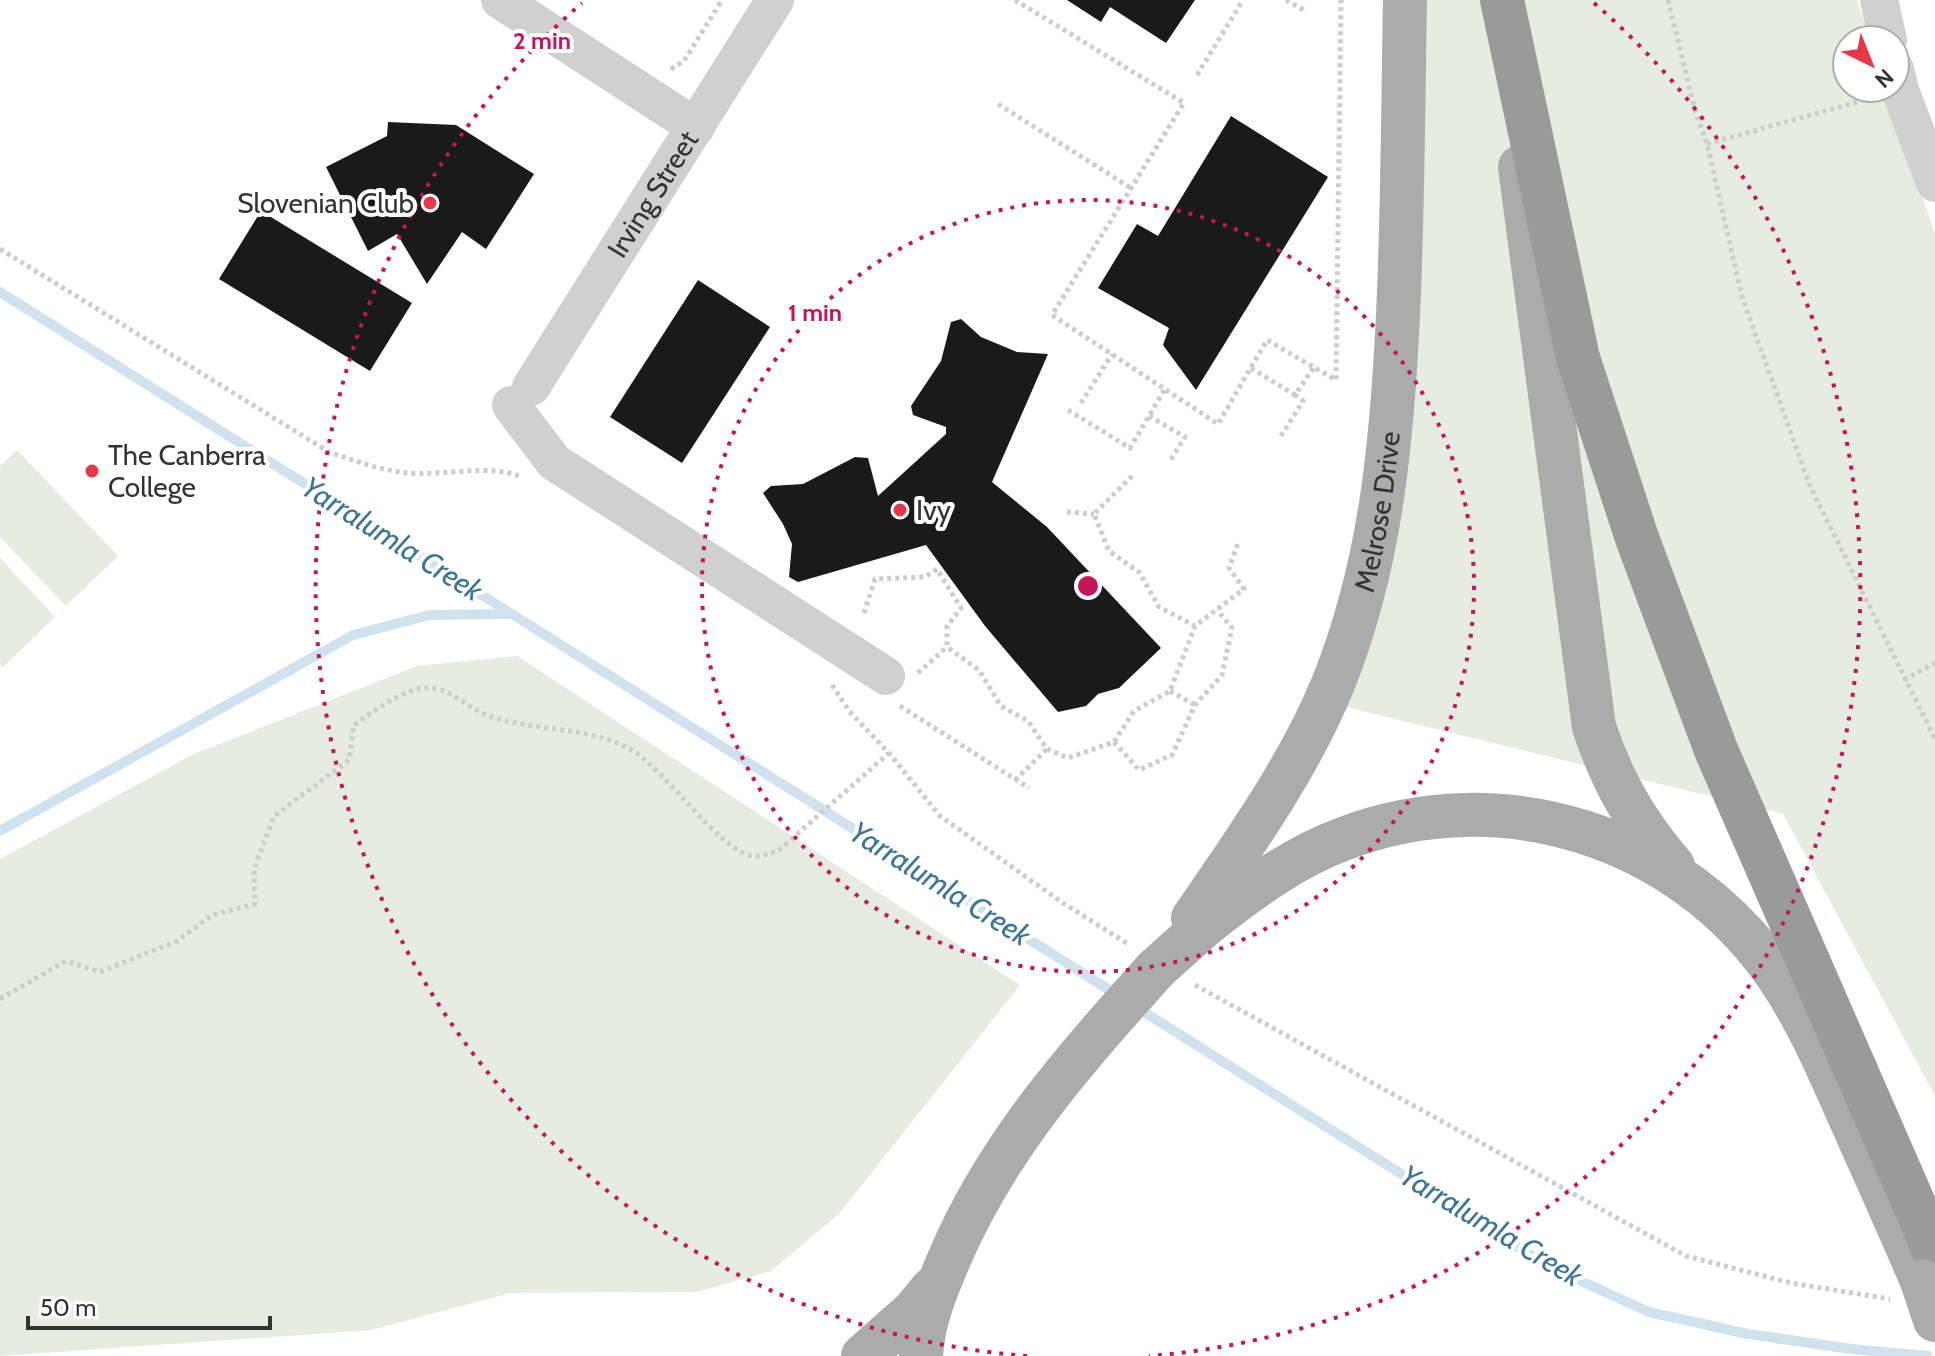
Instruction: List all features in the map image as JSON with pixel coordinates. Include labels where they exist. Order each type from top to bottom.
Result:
[{"type":"highway","points":[[1501,0],[1578,358],[1637,538],[1924,1287]]},
{"type":"main road","name":"Melrose Drive","points":[[1199,921],[1312,729],[1357,619],[1367,580],[1381,516],[1394,393],[1400,274],[1405,0]]},
{"type":"main road","points":[[1501,0],[1557,457],[1594,727],[1615,780],[1645,834],[1685,880],[1746,935],[1795,1002],[1831,1074],[1924,1287]]},
{"type":"main road","points":[[921,1356],[928,1310],[974,1205],[997,1164],[1068,1068],[1156,963],[1199,921],[1279,871],[1341,839],[1376,828],[1445,816],[1522,818],[1569,827],[1625,847],[1685,880]]},
{"type":"main road","points":[[863,1356],[914,1311],[947,1263]]},
{"type":"street","points":[[500,0],[696,127]]},
{"type":"street","name":"Irving Street","points":[[775,0],[521,396],[554,462],[888,688]]},
{"type":"street","points":[[1879,0],[1884,24]]},
{"type":"street","points":[[1907,104],[1935,183]]},
{"type":"path","points":[[665,74],[684,61],[722,0]]},
{"type":"path","points":[[1015,0],[1184,103],[1052,315],[1218,424],[1267,340],[1336,380],[1341,0]]},
{"type":"path","points":[[1197,75],[1243,0]]},
{"type":"path","points":[[1286,0],[1307,12]]},
{"type":"path","points":[[1668,0],[1695,110],[1707,144],[1742,297],[1810,486],[1935,739]]},
{"type":"path","points":[[1707,144],[1831,102]]},
{"type":"path","points":[[998,104],[1131,188]]},
{"type":"path","points":[[0,249],[329,452],[406,473],[452,474],[503,470],[531,481]]},
{"type":"path","points":[[1081,403],[1112,354]]},
{"type":"path","points":[[1295,395],[1314,367]]},
{"type":"path","points":[[1251,368],[1303,401],[1281,436]]},
{"type":"path","points":[[1068,410],[1130,448],[1165,389]]},
{"type":"path","points":[[1149,416],[1185,437],[1170,461]]},
{"type":"path","points":[[1067,512],[1094,514],[1132,476]]},
{"type":"path","points":[[1094,514],[1109,551],[1139,572],[1159,607],[1195,626]]},
{"type":"path","points":[[864,613],[875,579],[925,577],[937,569],[961,608],[947,626],[947,647],[979,670],[1001,706],[1028,721],[1047,749],[1068,758],[1114,742],[1134,711],[1170,691],[1195,626],[1244,589],[1229,568],[1238,543]]},
{"type":"path","points":[[1114,742],[1139,770],[1172,755],[1195,705],[1222,675],[1232,628],[1217,610]]},
{"type":"path","points":[[1904,680],[1935,663]]},
{"type":"path","points":[[827,677],[849,711],[889,753],[940,816],[1063,903],[1156,963],[1686,1256],[1791,1283],[1858,1295],[1924,1287]]},
{"type":"path","points":[[0,999],[66,961],[100,972],[177,941],[212,915],[255,904],[254,869],[274,816],[349,760],[354,725],[390,700],[428,688],[444,691],[489,716],[607,740],[634,752],[662,774],[731,846],[750,855],[762,856],[778,851],[889,753]]},
{"type":"path","points":[[888,688],[1029,788]]},
{"type":"path","points":[[1170,691],[1195,705]]},
{"type":"path","points":[[1015,780],[1047,749]]},
{"type":"shaded area","points":[[1423,0],[1857,0],[1865,24],[1831,24],[1831,104],[1891,104],[1935,234],[1935,1096],[1783,814],[1346,707]]},
{"type":"shaded area","points":[[17,450],[118,556],[66,606],[0,537],[0,466]]},
{"type":"shaded area","points":[[0,558],[55,617],[3,667],[0,664]]},
{"type":"shaded area","points":[[517,656],[1020,985],[839,1214],[771,1271],[697,1292],[510,1293],[371,1330],[0,1356],[0,859],[192,755],[417,666]]},
{"type":"building","points":[[1067,0],[1195,0],[1166,43],[1110,7],[1101,22]]},
{"type":"building","points":[[1231,116],[1328,177],[1196,390],[1163,345],[1169,328],[1098,288],[1137,224],[1158,236]]},
{"type":"building","name":"Slovenian Club","points":[[388,122],[456,125],[534,174],[486,249],[462,232],[427,284],[397,234],[368,251],[326,167],[387,136]]},
{"type":"building","points":[[261,211],[412,303],[370,371],[219,279]]},
{"type":"building","points":[[698,280],[770,327],[682,463],[610,417]]},
{"type":"building","name":"Ivy","points":[[961,319],[981,337],[1017,352],[1048,354],[992,482],[1047,527],[1161,648],[1119,688],[1098,694],[1086,706],[1058,712],[985,626],[926,545],[798,582],[789,577],[792,544],[763,493],[771,486],[803,484],[855,457],[868,458],[878,496],[946,434],[946,427],[913,415],[911,406],[941,361],[951,322]]},
{"type":"waterway","name":"Yarralumla Creek","points":[[0,292],[1119,996]]},
{"type":"waterway","points":[[0,831],[353,635],[430,615],[508,614]]},
{"type":"waterway","name":"Yarralumla Creek","points":[[1136,1007],[1546,1265],[1649,1312],[1748,1334],[1928,1356]]},
{"type":"place","name":"Slovenian Club","points":[[430,203]]},
{"type":"place","name":"The Canberra College","points":[[92,471]]},
{"type":"place","name":"Ivy","points":[[900,510]]}]
